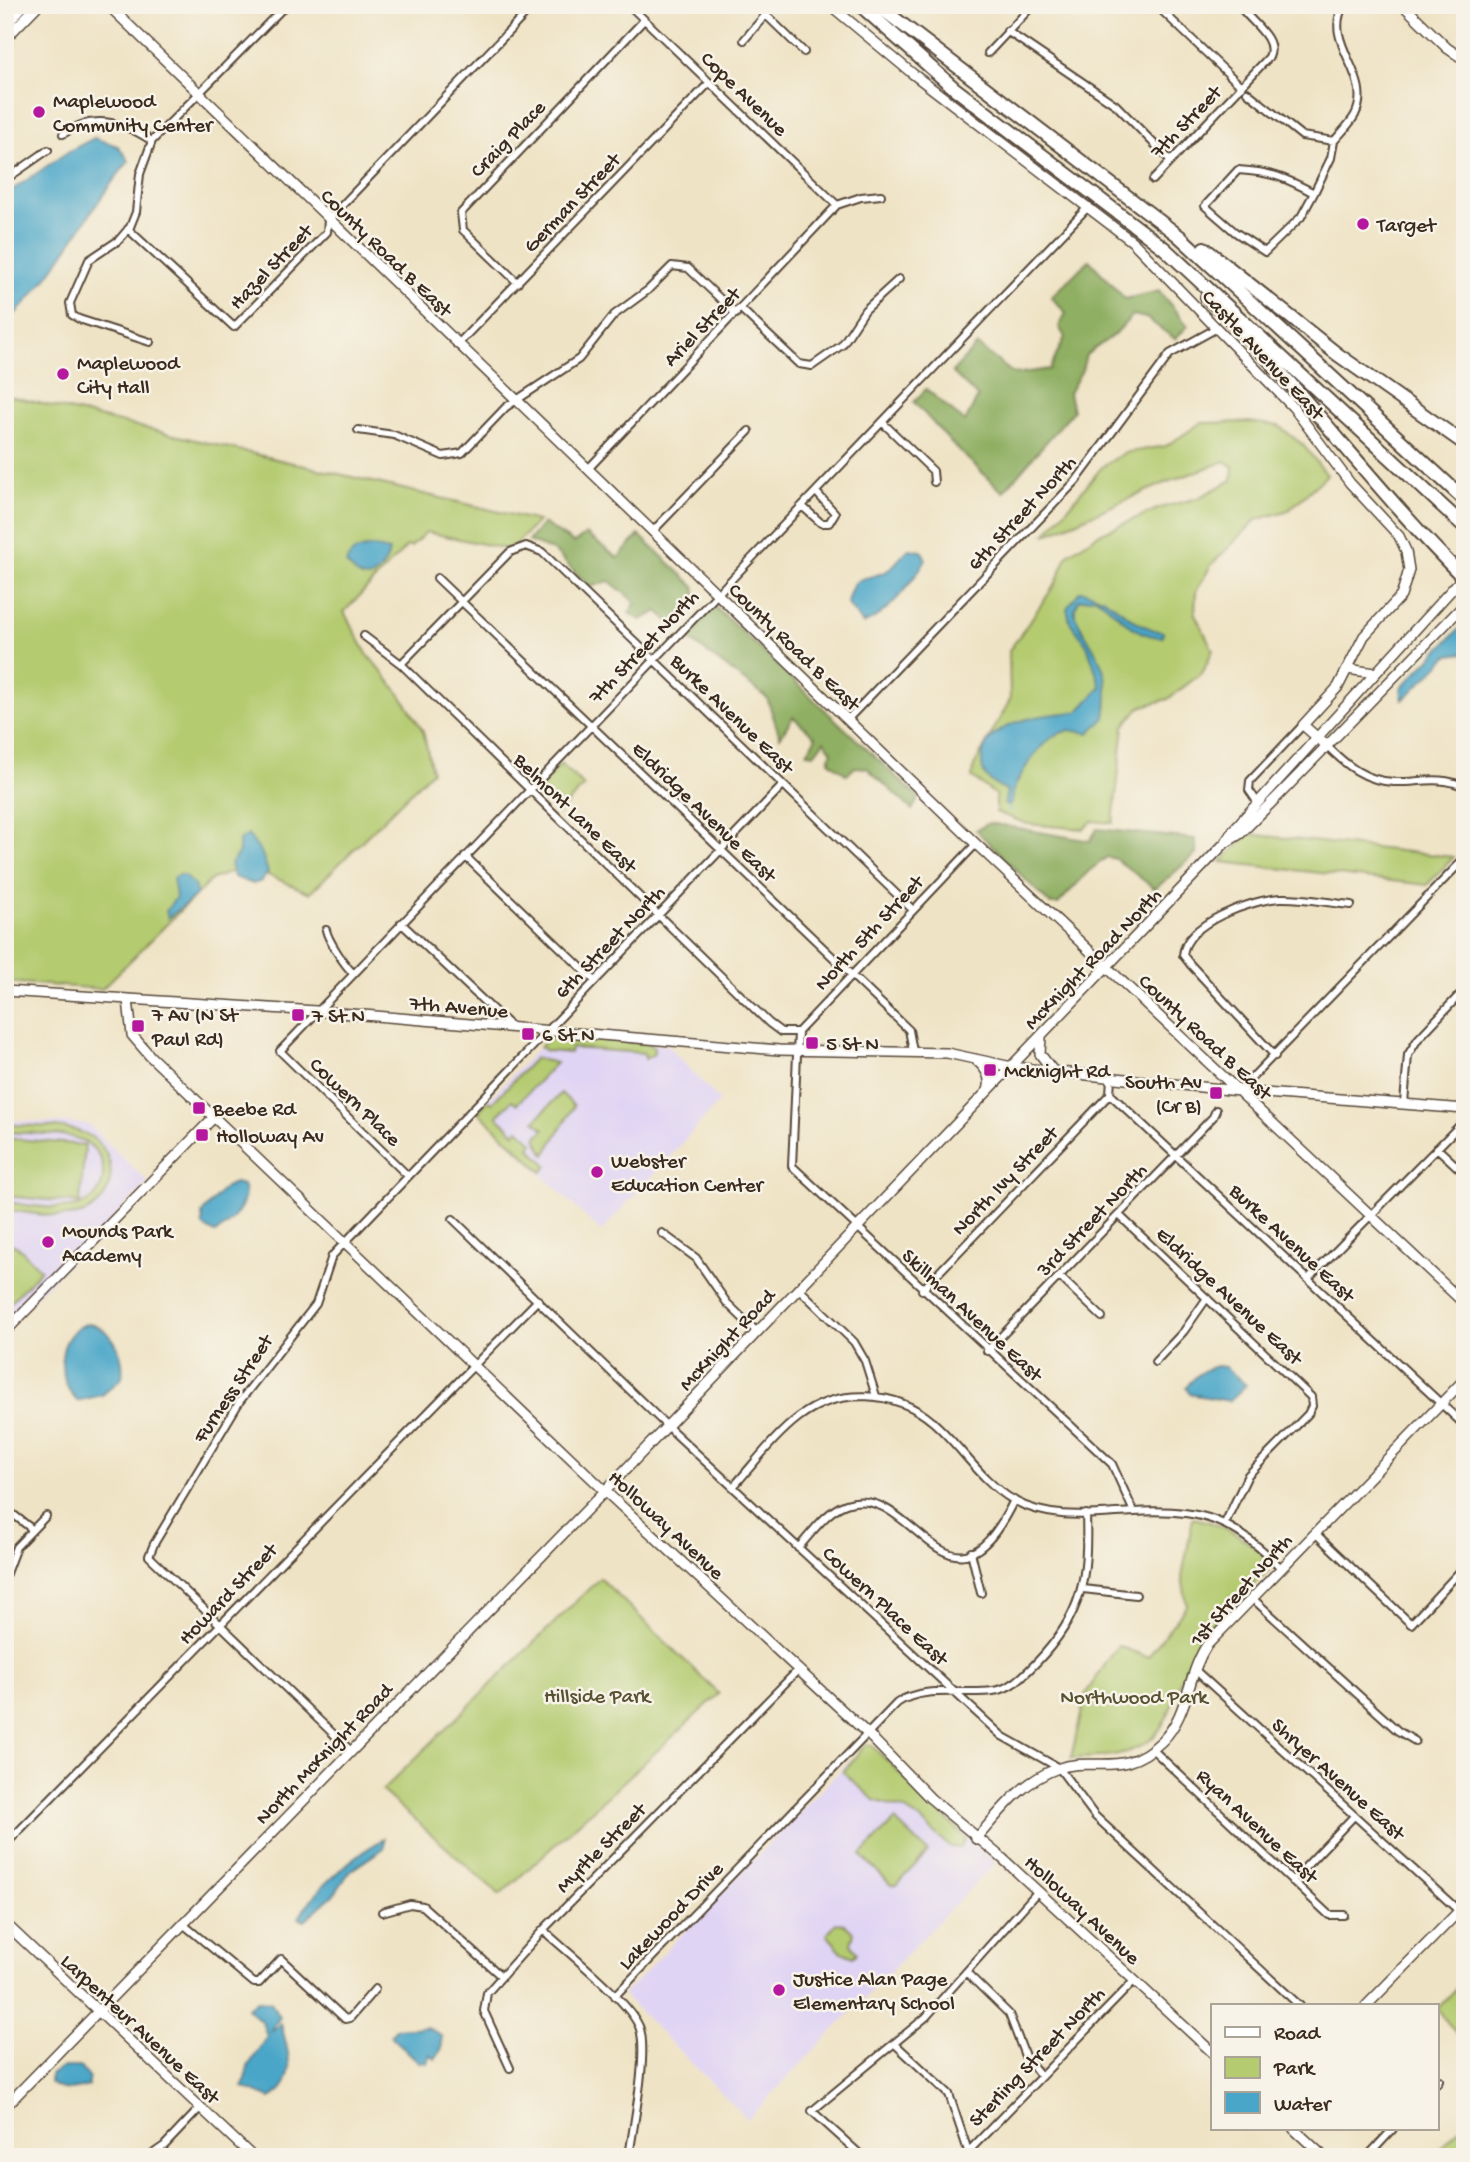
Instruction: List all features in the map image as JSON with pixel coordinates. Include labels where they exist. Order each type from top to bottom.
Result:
[{"type":"highway","points":[[860,5],[954,88],[1101,199],[1198,277],[1465,527]]},
{"type":"highway","points":[[877,5],[966,76],[1173,223],[1337,354],[1465,444]]},
{"type":"highway","points":[[1116,185],[1196,251],[1465,500]]},
{"type":"highway","points":[[1101,199],[1264,354],[1308,401],[1390,502],[1464,577]]},
{"type":"street","points":[[5,39],[8,26],[24,5]]},
{"type":"street","points":[[8,26],[38,5]]},
{"type":"street","name":"County Road B East","points":[[108,5],[976,844],[1465,1304]]},
{"type":"street","points":[[150,342],[79,319],[70,309],[89,260],[119,240],[128,229],[136,212],[140,174],[152,141],[286,5]]},
{"type":"street","name":"Hazel Street","points":[[128,229],[234,327],[327,232],[328,220],[534,5]]},
{"type":"street","name":"Cope Avenue","points":[[629,5],[837,205]]},
{"type":"street","points":[[744,40],[774,5]]},
{"type":"street","name":"Castle Avenue East","points":[[830,5],[933,89],[1133,242],[1302,416],[1346,477],[1404,544],[1409,570],[1401,596],[1364,636],[1331,696],[1250,781],[1249,790],[1258,803]]},
{"type":"street","points":[[988,53],[1033,5]]},
{"type":"street","points":[[1156,5],[1245,89],[1302,136],[1334,141]]},
{"type":"street","name":"7th Street","points":[[1153,180],[1245,89],[1273,50],[1270,41],[1239,5]]},
{"type":"street","points":[[1314,193],[1290,178],[1268,172],[1238,170],[1205,206],[1235,232],[1265,252],[1301,217],[1314,193],[1331,158],[1334,141],[1356,113],[1360,88],[1337,29],[1343,5]]},
{"type":"street","points":[[1403,5],[1465,60]]},
{"type":"street","points":[[766,15],[804,52]]},
{"type":"street","name":"Craig Place","points":[[518,283],[463,230],[461,213],[644,20]]},
{"type":"street","points":[[1007,31],[1116,105],[1137,123],[1143,135],[1171,160]]},
{"type":"street","name":"German Street","points":[[457,345],[709,83]]},
{"type":"street","points":[[63,134],[87,122],[108,121],[126,126],[152,141]]},
{"type":"street","points":[[5,180],[48,150]]},
{"type":"street","points":[[837,205],[861,197],[881,195]]},
{"type":"street","name":"Ariel Street","points":[[588,469],[837,205]]},
{"type":"street","name":"7th Street North","points":[[280,1051],[1089,206]]},
{"type":"street","points":[[358,429],[394,435],[443,456],[456,456],[516,400],[569,367],[614,314],[654,285],[668,268],[678,265],[692,271],[799,364],[807,366],[817,364],[842,345],[869,305],[900,279]]},
{"type":"street","name":"6th Street North","points":[[847,720],[1076,481],[1170,354],[1217,328]]},
{"type":"street","points":[[882,422],[933,471],[934,482]]},
{"type":"street","points":[[652,532],[748,431]]},
{"type":"street","points":[[802,506],[821,523],[829,523],[834,511],[816,492]]},
{"type":"street","name":"Burke Avenue East","points":[[461,602],[510,552],[526,547],[542,552],[914,910]]},
{"type":"street","name":"McKnight Road North","points":[[809,1277],[1225,843],[1258,803],[1464,577]]},
{"type":"street","name":"Eldridge Avenue East","points":[[437,578],[910,1032],[913,1052]]},
{"type":"street","points":[[401,664],[461,602]]},
{"type":"street","name":"McKnight Road North","points":[[1225,843],[1240,834],[1465,604]]},
{"type":"street","name":"Belmont Lane East","points":[[364,636],[401,664],[528,791],[769,1023],[781,1032],[798,1032]]},
{"type":"street","points":[[1347,669],[1375,673]]},
{"type":"street","points":[[1304,725],[1344,763],[1368,777],[1395,782],[1442,779],[1465,787]]},
{"type":"street","name":"6th Street North","points":[[344,1242],[783,785]]},
{"type":"street","name":"North 5th Street","points":[[798,1032],[976,844]]},
{"type":"street","points":[[465,856],[596,981]]},
{"type":"street","points":[[1239,1091],[1465,858]]},
{"type":"street","points":[[1275,1056],[1190,964],[1183,955],[1184,947],[1213,917],[1280,898],[1351,905]]},
{"type":"street","points":[[401,923],[511,1028]]},
{"type":"street","points":[[326,930],[329,941],[343,956],[353,973]]},
{"type":"street","points":[[1405,1103],[1408,1055],[1418,1039],[1465,989]]},
{"type":"street","name":"7th Avenue","points":[[5,991],[316,1011],[799,1051],[913,1052],[970,1056],[1012,1068],[1239,1091],[1465,1109]]},
{"type":"street","name":"Holloway Avenue","points":[[128,1000],[132,1035],[214,1117],[605,1491],[869,1735],[976,1839],[1038,1891],[1211,2051]]},
{"type":"street","points":[[798,1032],[799,1051]]},
{"type":"street","points":[[1041,1037],[1040,1054],[1054,1072]]},
{"type":"street","name":"Cowern Place","points":[[280,1051],[408,1176]]},
{"type":"street","name":"Skillman Avenue East","points":[[799,1051],[792,1167],[987,1351],[1112,1464],[1134,1512]]},
{"type":"street","points":[[970,1056],[985,1067],[990,1084],[988,1092]]},
{"type":"street","points":[[1110,1094],[1111,1078]]},
{"type":"street","name":"Burke Avenue East","points":[[1110,1094],[1465,1426]]},
{"type":"street","name":"North Ivy Street","points":[[922,1290],[1110,1094]]},
{"type":"street","name":"3rd Street North","points":[[987,1351],[1120,1216],[1213,1118],[1216,1110]]},
{"type":"street","points":[[5,1332],[214,1117]]},
{"type":"street","points":[[1308,1279],[1465,1120]]},
{"type":"street","points":[[1437,1148],[1465,1174]]},
{"type":"street","name":"Eldridge Avenue East","points":[[1120,1216],[1306,1389],[1313,1402],[1308,1414],[1248,1475],[1225,1523]]},
{"type":"street","name":"Cowern Place East","points":[[453,1219],[667,1426],[1002,1736],[1059,1768],[1104,1825],[1298,2004]]},
{"type":"street","points":[[662,1233],[696,1258],[727,1303],[757,1332]]},
{"type":"street","name":"Furness Street","points":[[220,1626],[149,1556],[240,1401],[316,1304],[326,1266],[344,1242]]},
{"type":"street","points":[[1059,1276],[1102,1317]]},
{"type":"street","name":"McKnight Road","points":[[667,1426],[809,1277]]},
{"type":"street","points":[[798,1288],[855,1342],[876,1396]]},
{"type":"street","points":[[1155,1362],[1184,1331],[1207,1298]]},
{"type":"street","points":[[474,1365],[538,1300]]},
{"type":"street","name":"Howard Street","points":[[5,1845],[474,1365]]},
{"type":"street","name":"1st Street North","points":[[976,1839],[1023,1788],[1059,1768],[1118,1765],[1152,1749],[1178,1721],[1207,1644],[1465,1378]]},
{"type":"street","points":[[733,1487],[802,1415],[835,1400],[876,1396],[901,1403],[924,1415],[987,1480],[1014,1500],[1053,1513],[1188,1511],[1225,1523],[1255,1543],[1280,1567]]},
{"type":"street","name":"North McKnight Road","points":[[5,2107],[667,1426]]},
{"type":"street","points":[[798,1548],[831,1513],[846,1504],[862,1501],[887,1508],[933,1547],[950,1553],[971,1552],[993,1538],[1014,1500]]},
{"type":"street","points":[[5,1508],[32,1529]]},
{"type":"street","name":"Lakewood Drive","points":[[629,2157],[642,2037],[634,2016],[615,1996],[903,1699],[913,1695],[993,1691],[1017,1681],[1061,1634],[1083,1589],[1087,1559],[1086,1514]]},
{"type":"street","points":[[5,1576],[16,1547],[46,1517]]},
{"type":"street","points":[[1315,1533],[1411,1624],[1465,1566]]},
{"type":"street","points":[[971,1552],[981,1593]]},
{"type":"street","points":[[1083,1589],[1136,1595]]},
{"type":"street","points":[[1252,1598],[1398,1731],[1415,1741]]},
{"type":"street","points":[[220,1626],[350,1750]]},
{"type":"street","name":"Myrtle Street","points":[[510,2068],[484,2011],[486,1993],[798,1670]]},
{"type":"street","name":"Shryer Avenue East","points":[[1195,1670],[1354,1816],[1462,1908]]},
{"type":"street","name":"Ryan Avenue East","points":[[1152,1749],[1329,1915],[1344,1915]]},
{"type":"street","points":[[1292,1881],[1354,1816]]},
{"type":"street","points":[[863,2157],[812,2111],[896,2045],[967,1973],[1038,1891]]},
{"type":"street","points":[[382,1912],[410,1904],[428,1909],[501,1976]]},
{"type":"street","points":[[1368,2004],[1462,1908]]},
{"type":"street","name":"Larpenteur Avenue East","points":[[5,1923],[253,2157]]},
{"type":"street","points":[[183,1924],[254,1983],[259,1983],[281,1959],[342,2017],[350,2018],[375,1989]]},
{"type":"street","points":[[544,1930],[615,1996]]},
{"type":"street","points":[[967,1973],[1009,2014],[1025,2056],[1041,2076]]},
{"type":"street","name":"Sterling Street North","points":[[966,2154],[1134,1980]]},
{"type":"street","points":[[896,2045],[949,2094],[966,2154]]},
{"type":"street","points":[[148,2157],[164,2146],[200,2108]]},
{"type":"street","points":[[1295,2130],[1324,2157]]},
{"type":"street","points":[[1367,2157],[1392,2130]]},
{"type":"shaded area","name":"Webster Education Center","points":[[549,1037],[667,1045],[720,1101],[601,1232],[477,1112]]},
{"type":"shaded area","name":"Mounds Park Academy","points":[[5,1120],[88,1124],[148,1182],[5,1328]]},
{"type":"shaded area","points":[[866,1744],[870,1744],[929,1804],[996,1862],[748,2119],[623,1995]]},
{"type":"green space","points":[[1089,260],[1125,299],[1159,291],[1188,326],[1175,339],[1146,318],[1133,315],[1115,334],[1086,355],[1082,370],[1069,393],[1073,411],[1003,492],[953,445],[914,402],[926,389],[965,422],[978,397],[952,372],[977,345],[1014,374],[1050,369],[1065,337],[1059,327],[1066,313],[1051,297]]},
{"type":"green space","points":[[5,395],[538,521],[511,550],[426,532],[411,547],[407,546],[344,612],[367,654],[401,695],[423,731],[432,771],[310,893],[247,866],[212,879],[102,989],[5,982]]},
{"type":"green space","points":[[1249,422],[1279,426],[1303,445],[1327,475],[1289,510],[1256,520],[1211,565],[1196,592],[1195,614],[1213,650],[1203,672],[1168,699],[1140,707],[1124,726],[1113,823],[1092,821],[1084,829],[1027,824],[996,812],[996,795],[972,777],[974,766],[1010,700],[1009,651],[1056,583],[1068,554],[1097,535],[1160,508],[1198,498],[1232,480],[1233,467],[1226,461],[1165,483],[1045,535],[1102,467],[1124,453],[1166,446],[1201,423]]},
{"type":"green space","points":[[543,523],[574,543],[586,534],[618,558],[639,535],[695,587],[697,600],[675,627],[658,611],[641,620],[629,613],[636,602],[609,581],[590,587],[554,551],[528,541]]},
{"type":"green space","points":[[715,607],[919,798],[912,810],[867,768],[855,767],[847,775],[829,761],[832,751],[824,741],[814,754],[807,753],[816,737],[793,717],[780,737],[767,698],[686,637]]},
{"type":"green space","points":[[561,764],[584,786],[558,813],[535,791]]},
{"type":"green space","points":[[989,823],[1090,841],[1097,829],[1195,839],[1197,853],[1155,889],[1116,859],[1107,857],[1089,871],[1058,904],[1050,904],[976,830]]},
{"type":"green space","points":[[1249,834],[1454,857],[1427,885],[1221,862]]},
{"type":"green space","points":[[551,1036],[650,1044],[654,1048],[654,1054],[645,1059],[644,1053],[571,1048],[570,1053],[546,1051],[540,1047]]},
{"type":"green space","points":[[535,1058],[556,1063],[517,1104],[512,1100],[497,1116],[515,1133],[519,1129],[533,1143],[530,1148],[548,1166],[542,1172],[478,1112],[488,1101],[492,1103]]},
{"type":"green space","points":[[561,1093],[574,1106],[545,1155],[536,1138],[544,1129],[535,1121]]},
{"type":"green space","points":[[5,1124],[67,1129],[86,1134],[97,1142],[110,1163],[108,1188],[102,1199],[93,1208],[72,1216],[5,1210],[5,1202],[49,1207],[80,1205],[92,1199],[100,1189],[103,1173],[102,1164],[93,1148],[77,1138],[5,1132]]},
{"type":"green space","points":[[5,1138],[85,1145],[80,1203],[5,1196]]},
{"type":"green space","points":[[5,1241],[18,1247],[41,1270],[5,1308]]},
{"type":"green space","name":"Northwood Park","points":[[1193,1518],[1216,1524],[1237,1535],[1275,1564],[1210,1627],[1189,1663],[1163,1724],[1151,1739],[1134,1750],[1108,1756],[1071,1758],[1086,1693],[1118,1646],[1148,1657],[1187,1605],[1182,1577]]},
{"type":"green space","name":"Hillside Park","points":[[600,1578],[719,1694],[500,1895],[382,1791]]},
{"type":"green space","points":[[870,1744],[966,1838],[960,1848],[950,1847],[904,1809],[874,1800],[843,1772],[865,1745]]},
{"type":"green space","points":[[895,1820],[928,1852],[896,1885],[891,1885],[861,1855]]},
{"type":"green space","points":[[836,1923],[844,1924],[854,1933],[851,1943],[857,1953],[853,1957],[842,1952],[827,1935]]},
{"type":"green space","points":[[1465,1979],[1465,2045],[1438,2010]]},
{"type":"green space","points":[[1465,2122],[1465,2157],[1433,2157]]},
{"type":"water","points":[[94,138],[118,146],[129,161],[40,286],[5,323],[5,195],[69,151]]},
{"type":"water","points":[[372,547],[389,551],[388,556],[378,572],[364,578],[346,564],[353,553]]},
{"type":"water","points":[[909,549],[922,551],[926,560],[891,605],[863,624],[847,603],[853,586],[860,580],[888,570]]},
{"type":"water","points":[[1080,591],[1102,598],[1139,623],[1163,632],[1163,637],[1135,629],[1096,597],[1079,600],[1075,616],[1105,674],[1105,718],[1089,733],[1067,731],[1043,745],[1019,778],[1009,806],[1004,804],[1007,791],[988,779],[983,771],[985,746],[1005,727],[1020,721],[1078,712],[1101,687],[1087,645],[1070,622],[1067,608]]},
{"type":"water","points":[[1465,623],[1465,653],[1449,655],[1403,700],[1401,688]]},
{"type":"water","points":[[248,835],[262,854],[268,872],[262,881],[253,884],[234,877],[230,865],[239,852],[239,841]]},
{"type":"water","points":[[183,875],[194,885],[197,895],[168,918],[166,911],[176,897],[173,878]]},
{"type":"water","points":[[235,1183],[243,1185],[244,1199],[232,1219],[215,1233],[203,1226],[202,1213],[225,1187]]},
{"type":"water","points":[[89,1323],[105,1331],[116,1344],[122,1360],[122,1378],[102,1395],[77,1401],[65,1381],[62,1358],[69,1336]]},
{"type":"water","points":[[1217,1366],[1225,1367],[1246,1385],[1229,1401],[1190,1394],[1186,1387],[1203,1371]]},
{"type":"water","points":[[384,1839],[384,1848],[350,1871],[336,1892],[305,1920],[299,1918],[315,1895],[336,1873]]},
{"type":"water","points":[[257,2001],[271,2002],[280,2017],[270,2032],[281,2024],[289,2055],[289,2075],[279,2091],[270,2098],[243,2087],[248,2067],[267,2036],[262,2022],[247,2008]]},
{"type":"water","points":[[427,2027],[441,2035],[442,2048],[435,2059],[430,2054],[427,2063],[419,2062],[390,2035],[396,2029]]},
{"type":"water","points":[[64,2067],[80,2067],[89,2079],[89,2086],[63,2089],[49,2082],[52,2074]]},
{"type":"waterway","points":[[1009,806],[1009,811]]},
{"type":"place","name":"Maplewood Community Center","points":[[39,112]]},
{"type":"place","name":"Target","points":[[1363,224]]},
{"type":"place","name":"Maplewood City Hall","points":[[63,374]]},
{"type":"place","name":"7 St N","points":[[298,1015]]},
{"type":"place","name":"7 Av (N St Paul Rd)","points":[[138,1026]]},
{"type":"place","name":"6 St N","points":[[528,1034]]},
{"type":"place","name":"5 St N","points":[[812,1043]]},
{"type":"place","name":"Mcknight Rd","points":[[990,1070]]},
{"type":"place","name":"South Av (Cr B)","points":[[1216,1093]]},
{"type":"place","name":"Beebe Rd","points":[[199,1108]]},
{"type":"place","name":"Holloway Av","points":[[202,1135]]},
{"type":"place","name":"Webster Education Center","points":[[597,1172]]},
{"type":"place","name":"Mounds Park Academy","points":[[48,1242]]},
{"type":"place","name":"Justice Alan Page Elementary School","points":[[779,1990]]}]
